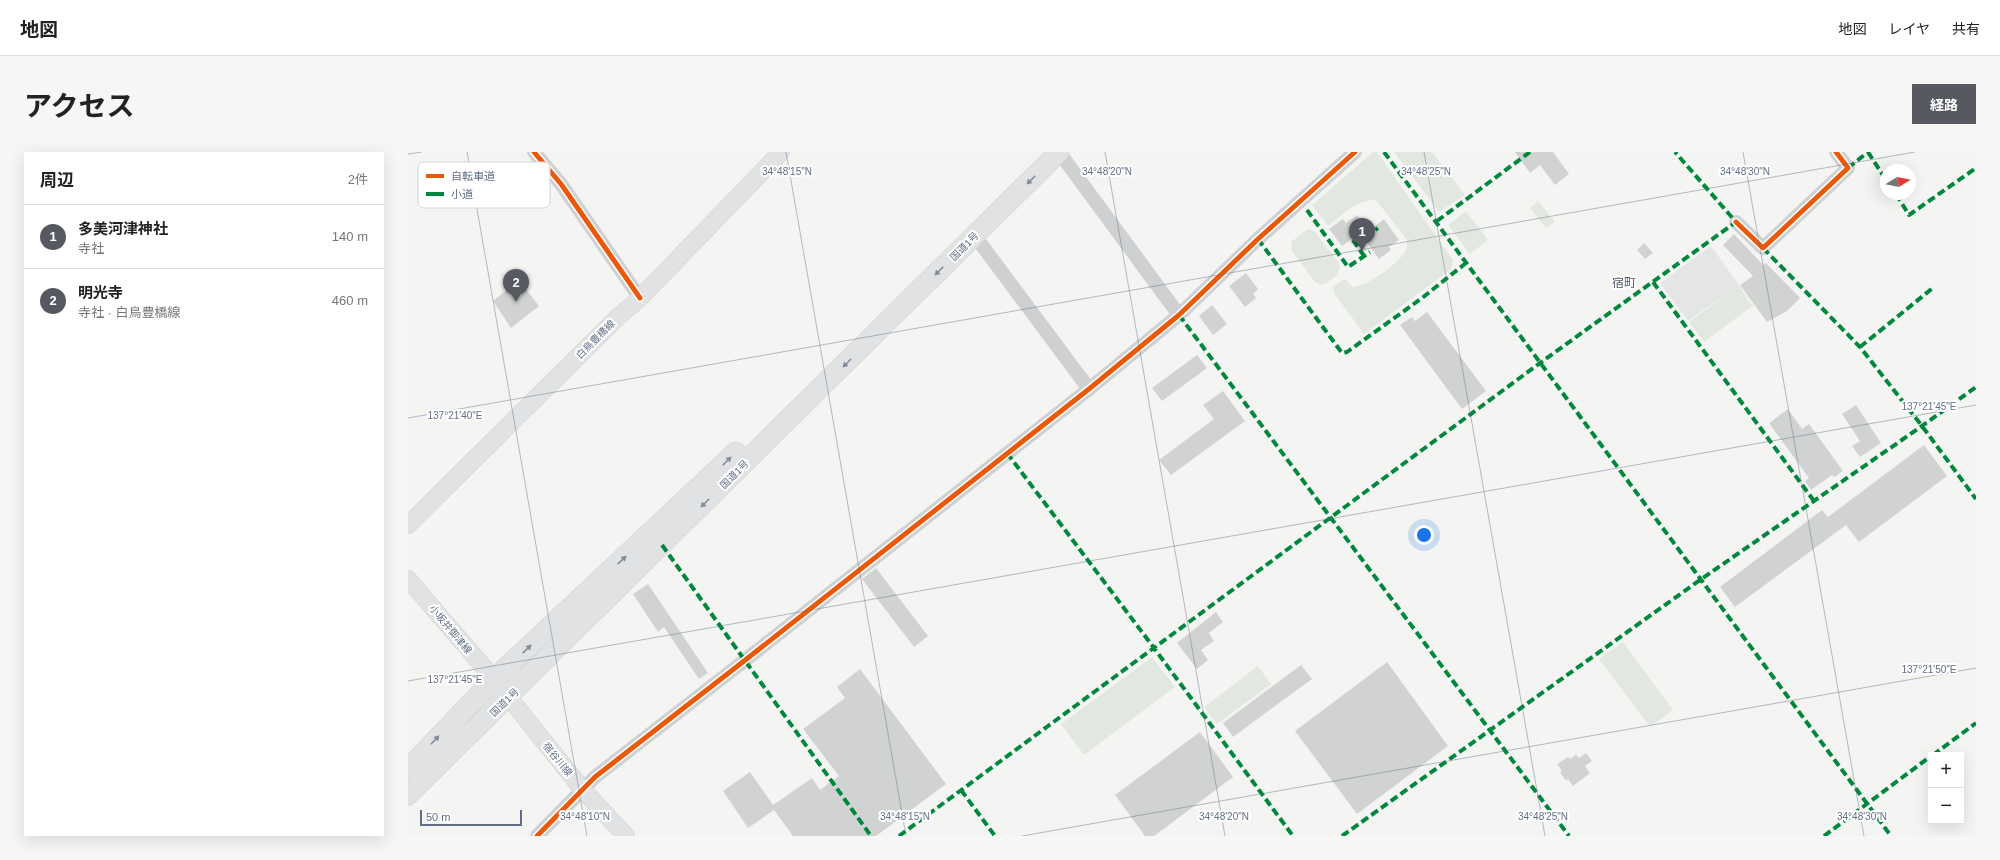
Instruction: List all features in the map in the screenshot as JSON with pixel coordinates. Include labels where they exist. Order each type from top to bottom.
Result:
[{"type":"highway","name":"国道1号","points":[[408,769],[494,679],[720,469],[1040,152]]},
{"type":"highway","name":"国道1号","points":[[408,795],[508,698],[1059,152]]},
{"type":"main road","name":"白鳥豊橋線","points":[[408,525],[618,317],[640,298],[781,152]]},
{"type":"main road","name":"小坂井御津線","points":[[408,579],[494,679]]},
{"type":"main road","name":"宿谷川線","points":[[494,679],[582,790],[626,836]]},
{"type":"street","points":[[534,152],[542,162]]},
{"type":"street","points":[[1059,152],[1179,315]]},
{"type":"street","points":[[537,836],[595,777],[744,662],[1089,389],[1179,315],[1258,239],[1355,152]]},
{"type":"street","points":[[1736,222],[1763,248],[1848,168],[1836,152]]},
{"type":"street","points":[[550,171],[561,184],[640,298]]},
{"type":"street","points":[[975,236],[1089,389]]},
{"type":"shaded area","points":[[1373,152],[1377,152],[1453,260],[1451,269],[1364,334],[1334,293],[1333,286],[1345,279],[1353,287],[1359,286],[1375,278],[1404,254],[1407,248],[1407,240],[1376,200],[1369,200],[1356,205],[1328,226],[1312,205]]},
{"type":"shaded area","points":[[1394,152],[1432,152],[1465,195],[1439,212]]},
{"type":"shaded area","points":[[1538,201],[1555,222],[1546,228],[1530,208]]},
{"type":"shaded area","points":[[1466,211],[1488,240],[1470,254],[1448,225]]},
{"type":"shaded area","points":[[1308,229],[1315,232],[1339,263],[1339,271],[1337,274],[1328,282],[1320,285],[1315,282],[1292,251],[1291,242]]},
{"type":"shaded area","points":[[1711,246],[1739,285],[1688,321],[1660,283]]},
{"type":"shaded area","points":[[1739,285],[1750,303],[1754,305],[1704,342],[1689,322]]},
{"type":"shaded area","points":[[1623,642],[1673,710],[1650,727],[1599,659]]},
{"type":"shaded area","points":[[1152,657],[1175,687],[1084,755],[1061,724]]},
{"type":"shaded area","points":[[1258,666],[1271,684],[1217,724],[1204,707]]},
{"type":"building","points":[[1515,152],[1553,152],[1569,174],[1555,185],[1540,165],[1530,173]]},
{"type":"building","points":[[1357,215],[1367,228],[1342,246],[1329,229],[1343,219],[1346,223]]},
{"type":"building","points":[[1384,219],[1399,240],[1389,247],[1391,250],[1379,259],[1362,236]]},
{"type":"building","points":[[1734,234],[1763,265],[1766,263],[1800,298],[1787,311],[1767,322],[1740,285],[1753,276],[1723,245]]},
{"type":"building","points":[[1644,243],[1653,253],[1645,259],[1637,250]]},
{"type":"building","points":[[1246,273],[1258,289],[1253,294],[1256,298],[1245,307],[1229,286]]},
{"type":"building","points":[[519,280],[539,306],[511,328],[493,301]]},
{"type":"building","points":[[1212,305],[1227,324],[1213,335],[1199,316]]},
{"type":"building","points":[[1427,312],[1486,391],[1462,409],[1400,325],[1412,317],[1415,321]]},
{"type":"building","points":[[1197,355],[1207,368],[1162,401],[1152,388]]},
{"type":"building","points":[[1223,391],[1245,421],[1171,475],[1159,460],[1214,419],[1203,405]]},
{"type":"building","points":[[1856,405],[1881,443],[1860,457],[1852,446],[1860,441],[1842,414]]},
{"type":"building","points":[[1788,409],[1802,429],[1809,424],[1843,471],[1834,477],[1832,475],[1811,490],[1805,481],[1809,478],[1769,423]]},
{"type":"building","points":[[1924,445],[1947,476],[1859,542],[1846,525],[1735,607],[1720,587],[1822,510],[1828,517]]},
{"type":"building","points":[[876,568],[928,636],[914,647],[862,579]]},
{"type":"building","points":[[648,584],[708,673],[699,679],[664,627],[658,632],[633,594]]},
{"type":"building","points":[[1216,612],[1223,622],[1209,633],[1214,641],[1201,650],[1208,660],[1197,669],[1177,643]]},
{"type":"building","points":[[1387,662],[1448,746],[1357,814],[1295,731]]},
{"type":"building","points":[[1301,665],[1312,679],[1233,737],[1223,723]]},
{"type":"building","points":[[860,669],[946,784],[876,836],[793,836],[774,810],[748,828],[723,791],[750,772],[773,805],[812,778],[820,790],[839,776],[803,729],[845,698],[837,687]]},
{"type":"building","points":[[1200,732],[1233,777],[1154,836],[1145,836],[1115,795]]},
{"type":"building","points":[[1586,753],[1592,761],[1585,766],[1590,773],[1573,786],[1568,779],[1566,781],[1557,764],[1568,757],[1570,759],[1576,755],[1579,758]]},
{"type":"marked path","points":[[1384,152],[1891,836]]},
{"type":"marked path","points":[[1437,221],[1530,152]]},
{"type":"marked path","points":[[899,836],[1540,363],[1736,222],[1675,152]]},
{"type":"marked path","points":[[1868,152],[1880,171]]},
{"type":"marked path","points":[[1848,168],[1868,152]]},
{"type":"marked path","points":[[1900,200],[1909,215],[1976,168]]},
{"type":"marked path","points":[[1307,210],[1348,267],[1370,252]]},
{"type":"marked path","points":[[1356,244],[1378,228]]},
{"type":"marked path","points":[[1258,239],[1342,353],[1347,352],[1422,298],[1466,263]]},
{"type":"marked path","points":[[1353,240],[1364,256]]},
{"type":"marked path","points":[[1763,248],[1860,347],[1922,426],[1976,499]]},
{"type":"marked path","points":[[1653,282],[1814,501]]},
{"type":"marked path","points":[[1860,347],[1934,287]]},
{"type":"marked path","points":[[1179,315],[1569,836]]},
{"type":"marked path","points":[[1342,836],[1700,580],[1976,387]]},
{"type":"marked path","points":[[1007,453],[1293,836]]},
{"type":"marked path","points":[[662,545],[871,836]]},
{"type":"marked path","points":[[1937,752],[1976,723]]},
{"type":"marked path","points":[[1824,836],[1928,758]]},
{"type":"marked path","points":[[961,790],[995,836]]},
{"type":"cycle path","points":[[534,152],[542,162]]},
{"type":"cycle path","points":[[537,836],[595,777],[1089,389],[1179,315],[1258,239],[1355,152]]},
{"type":"cycle path","points":[[1736,222],[1763,248],[1848,168],[1836,152]]},
{"type":"cycle path","points":[[550,171],[561,184],[640,298]]},
{"type":"place","name":"多美河津神社","points":[[1362,251]]},
{"type":"place","name":"明光寺","points":[[516,302]]},
{"type":"district","name":"宿町","points":[[1624,283]]}]
